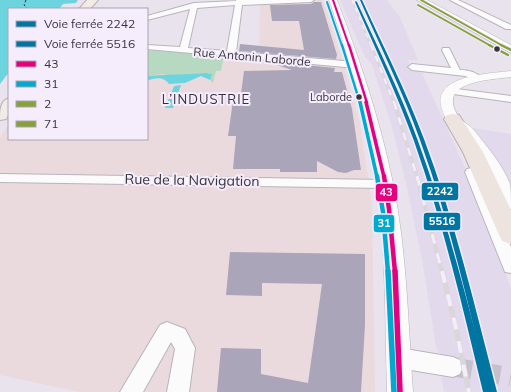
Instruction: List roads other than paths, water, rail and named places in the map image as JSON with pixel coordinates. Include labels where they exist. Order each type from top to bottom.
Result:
[{"type":"highway","points":[[453,119],[473,152],[511,235]]},
{"type":"main road","points":[[85,8],[93,0]]},
{"type":"main road","points":[[421,0],[511,50]]},
{"type":"main road","points":[[0,115],[8,104]]},
{"type":"street","points":[[148,18],[194,5],[239,1],[311,0]]},
{"type":"street","points":[[333,0],[356,65],[373,124],[384,184],[394,253],[400,392]]},
{"type":"street","points":[[453,0],[509,27]]},
{"type":"street","points":[[231,55],[239,1]]},
{"type":"street","points":[[183,51],[194,5]]},
{"type":"street","name":"Rue Antonin Laborde","points":[[148,48],[356,65]]},
{"type":"street","points":[[446,50],[457,72]]},
{"type":"street","points":[[412,67],[467,73],[477,78]]},
{"type":"street","points":[[511,74],[477,78],[463,82],[452,87],[446,96],[446,106],[453,119],[466,130],[495,169],[511,204]]},
{"type":"street","points":[[449,91],[511,99]]},
{"type":"street","points":[[453,119],[453,129],[511,267]]},
{"type":"street","name":"Rue de la Navigation","points":[[0,178],[384,184]]},
{"type":"street","points":[[131,392],[167,331],[178,335],[185,348],[178,392]]},
{"type":"street","points":[[398,358],[453,367]]},
{"type":"water","points":[[0,0],[78,0],[76,3],[63,4],[60,8],[8,8],[8,73],[0,84]]},
{"type":"water","points":[[212,74],[210,80],[201,76],[185,83],[169,84],[167,81],[159,78],[148,81],[148,76]]},
{"type":"water","points":[[181,85],[173,108],[165,108],[174,86]]},
{"type":"tunnel","points":[[453,367],[511,377]]},
{"type":"railway","points":[[352,0],[371,46]]},
{"type":"railway","points":[[371,45],[394,103]]},
{"type":"railway","points":[[394,102],[417,177]]},
{"type":"railway","points":[[417,176],[442,272]]},
{"type":"railway","points":[[442,271],[469,392]]},
{"type":"rail line","name":"2242","points":[[361,0],[408,104],[433,170],[461,264],[493,392]]},
{"type":"rail line","name":"5516","points":[[356,2],[402,106],[427,172],[455,266],[487,392]]},
{"type":"place","name":"Laborde","points":[[359,97]]},
{"type":"district","name":"L’INDUSTRIE","points":[[206,99]]}]
